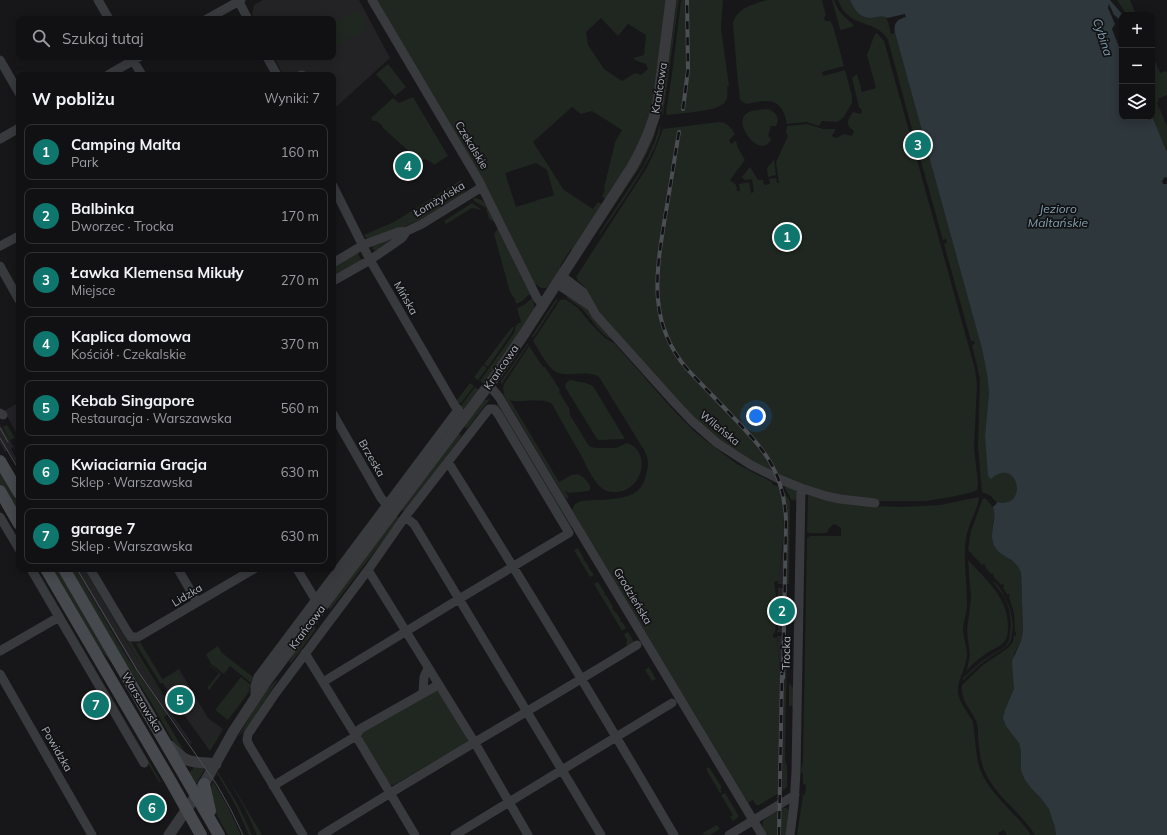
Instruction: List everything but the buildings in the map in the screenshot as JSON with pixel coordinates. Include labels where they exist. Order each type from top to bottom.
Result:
[{"type":"main road","points":[[0,461],[16,488]]},
{"type":"main road","points":[[0,491],[16,519]]},
{"type":"main road","name":"Warszawska","points":[[48,572],[170,780],[186,810],[202,831]]},
{"type":"main road","name":"Warszawska","points":[[66,572],[219,835]]},
{"type":"main road","points":[[170,780],[196,796]]},
{"type":"main road","points":[[204,784],[210,810],[219,835]]},
{"type":"main road","points":[[202,831],[219,835]]},
{"type":"street","points":[[98,0],[107,16]]},
{"type":"street","points":[[212,16],[239,0],[247,16]]},
{"type":"street","name":"Czekalskie","points":[[372,0],[482,187],[536,298],[543,305]]},
{"type":"street","name":"Krańcowa","points":[[169,835],[204,784],[233,732],[255,698],[318,605],[461,414],[489,385],[543,305],[632,167],[642,150],[651,129],[658,102],[671,0]]},
{"type":"street","points":[[0,60],[16,88]]},
{"type":"street","points":[[113,72],[132,60]]},
{"type":"street","points":[[136,60],[141,72]]},
{"type":"street","points":[[270,60],[276,72]]},
{"type":"street","points":[[0,139],[16,130]]},
{"type":"street","name":"Łomżyńska","points":[[336,261],[363,246],[398,232],[407,231],[422,224],[482,187]]},
{"type":"street","name":"Mińska","points":[[336,192],[370,260],[461,414]]},
{"type":"street","name":"Łomżyńska","points":[[336,279],[370,260],[402,238],[407,231]]},
{"type":"street","points":[[0,246],[16,238]]},
{"type":"street","points":[[0,266],[16,295]]},
{"type":"street","name":"Wileńska","points":[[559,280],[583,292],[598,317],[675,403],[706,434],[729,451],[751,465],[801,488],[840,499],[875,503]]},
{"type":"street","name":"Grodzieńska","points":[[489,385],[499,397],[762,835]]},
{"type":"street","name":"Krańcowa","points":[[273,786],[247,740],[248,734],[275,694],[368,570],[405,517],[489,409],[494,409],[498,414],[569,533],[513,566]]},
{"type":"street","name":"Brzeska","points":[[336,419],[382,498],[391,508]]},
{"type":"street","points":[[448,462],[617,737],[674,835]]},
{"type":"street","name":"Trocka","points":[[790,835],[796,772],[801,488]]},
{"type":"street","points":[[0,517],[16,544]]},
{"type":"street","points":[[405,517],[414,524],[601,835]]},
{"type":"street","points":[[323,682],[513,566]]},
{"type":"street","points":[[368,570],[474,743],[528,835]]},
{"type":"street","points":[[33,572],[144,763]]},
{"type":"street","name":"Lidzka","points":[[92,572],[132,637],[138,637],[249,572]]},
{"type":"street","points":[[180,572],[197,602]]},
{"type":"street","points":[[298,572],[318,605]]},
{"type":"street","points":[[0,651],[59,617]]},
{"type":"street","points":[[322,835],[637,645]]},
{"type":"street","points":[[305,654],[415,835]]},
{"type":"street","points":[[423,693],[424,677],[428,668]]},
{"type":"street","name":"Powidzka","points":[[0,674],[92,835]]},
{"type":"street","points":[[303,835],[273,786],[356,736],[360,729],[438,685]]},
{"type":"street","points":[[455,835],[672,703]]},
{"type":"street","points":[[163,738],[180,756],[187,760],[192,762],[216,764]]},
{"type":"street","points":[[729,835],[795,795]]},
{"type":"shaded area","points":[[263,0],[359,0],[390,58],[336,107],[336,72],[282,72],[276,60],[336,60],[336,16],[253,16],[252,14],[254,5]]},
{"type":"shaded area","points":[[377,0],[667,0],[655,98],[643,141],[605,199],[602,196],[605,190],[604,188],[615,142],[622,130],[592,111],[581,114],[572,107],[533,142],[564,190],[593,209],[598,202],[602,204],[574,251],[571,249],[549,286],[546,288],[541,288],[536,284],[535,285],[484,182]],"holes":[[[601,18],[618,36],[628,24],[646,35],[644,55],[633,58],[646,64],[648,69],[641,75],[635,73],[622,81],[604,69],[588,45],[586,32]],[[536,163],[547,170],[554,195],[516,207],[505,173]]]},
{"type":"shaded area","points":[[677,0],[679,0],[663,115],[662,114]]},
{"type":"shaded area","points":[[681,0],[723,0],[721,28],[729,86],[727,87],[728,94],[725,102],[715,108],[667,115],[666,112]]},
{"type":"shaded area","points":[[767,0],[822,0],[826,16],[824,17],[825,21],[830,21],[833,26],[844,66],[822,72],[823,76],[845,70],[852,96],[852,103],[843,118],[837,122],[822,121],[819,126],[807,122],[787,124],[783,111],[774,102],[763,101],[746,104],[740,100],[733,23],[738,13],[746,7]]},
{"type":"shaded area","points":[[832,0],[834,0],[841,13],[854,26],[840,29]]},
{"type":"shaded area","points":[[838,0],[852,0],[871,18],[886,18],[891,34],[895,33],[982,349],[989,393],[985,435],[991,478],[1000,473],[1008,473],[1013,477],[1016,484],[1017,491],[1014,498],[1008,502],[997,503],[991,496],[982,492],[978,446],[980,379],[972,345],[975,344],[974,341],[971,341],[944,244],[947,242],[946,239],[943,240],[917,147],[920,147],[920,143],[916,144],[888,40],[883,33],[877,29],[849,16]]},
{"type":"shaded area","points":[[1117,0],[1130,0],[1135,12],[1125,12]]},
{"type":"shaded area","points":[[359,10],[368,29],[336,45],[336,22]]},
{"type":"shaded area","points":[[877,33],[884,41],[975,369],[977,385],[974,447],[978,484],[977,490],[951,497],[926,501],[876,501],[829,494],[765,469],[721,441],[692,416],[601,315],[585,287],[577,280],[578,279],[576,277],[646,169],[663,129],[719,122],[727,124],[735,134],[729,140],[731,144],[736,141],[745,160],[730,180],[736,185],[737,191],[740,191],[739,184],[749,182],[751,193],[754,192],[752,179],[745,180],[742,177],[750,167],[758,180],[763,180],[764,185],[770,184],[769,179],[776,178],[777,183],[779,183],[776,162],[788,136],[786,133],[787,126],[807,124],[823,129],[836,129],[832,136],[836,138],[844,134],[852,136],[854,131],[849,127],[848,120],[853,112],[861,114],[862,110],[859,107],[852,78],[857,74],[862,92],[876,88],[867,55],[875,34]]},
{"type":"shaded area","points":[[1155,60],[1160,73],[1165,71],[1167,72],[1167,95],[1158,99],[1159,102],[1157,103],[1167,126],[1167,152],[1154,120],[1155,120]]},
{"type":"shaded area","points":[[388,64],[406,87],[395,96],[376,74]]},
{"type":"shaded area","points":[[413,97],[448,156],[434,165],[430,161],[424,159],[421,162],[383,128],[382,125],[376,121],[373,121],[371,118],[393,98],[399,103]]},
{"type":"shaded area","points":[[765,109],[774,112],[778,120],[776,126],[771,126],[768,136],[771,139],[767,145],[761,146],[755,143],[745,132],[743,118],[749,112]]},
{"type":"shaded area","points":[[660,125],[659,134],[654,148],[646,163],[626,197],[600,235],[599,234],[643,167],[655,141]]},
{"type":"shaded area","points":[[657,127],[653,140],[641,165],[596,233],[595,232]]},
{"type":"shaded area","points":[[774,160],[776,175],[768,177],[767,168]]},
{"type":"shaded area","points":[[461,180],[465,192],[420,220],[371,240],[367,239],[364,235],[394,222]]},
{"type":"shaded area","points":[[473,198],[478,198],[488,206],[496,223],[489,219],[486,208],[474,201]]},
{"type":"shaded area","points":[[472,203],[482,210],[472,208],[446,224],[444,221]]},
{"type":"shaded area","points":[[498,228],[530,294],[516,304],[515,299],[510,292],[494,234]]},
{"type":"shaded area","points":[[400,235],[376,251],[372,249],[373,246]]},
{"type":"shaded area","points":[[358,253],[361,260],[336,275],[336,264]]},
{"type":"shaded area","points":[[567,296],[584,305],[614,340],[604,335],[584,311],[567,298]]},
{"type":"shaded area","points":[[532,298],[534,309],[485,384],[480,381],[514,333],[516,325],[521,322],[517,308],[524,305]]},
{"type":"shaded area","points":[[557,298],[557,301],[533,338],[532,336]]},
{"type":"shaded area","points":[[565,299],[578,308],[605,338],[615,344],[676,413],[695,432],[737,464],[772,482],[773,485],[778,485],[784,521],[779,581],[774,582],[776,595],[776,624],[775,632],[773,634],[773,638],[777,638],[781,680],[779,793],[759,805],[756,805],[753,800],[748,803],[572,510],[575,504],[581,501],[604,500],[629,496],[640,488],[645,480],[648,462],[644,450],[599,377],[588,374],[558,373],[550,367],[533,341],[560,300]]},
{"type":"shaded area","points":[[512,327],[514,327],[512,332],[488,367],[484,364]]},
{"type":"shaded area","points":[[528,343],[528,345],[501,385],[501,381]]},
{"type":"shaded area","points":[[529,346],[560,390],[559,392],[569,408],[570,415],[589,446],[595,448],[616,448],[627,443],[636,448],[642,465],[640,474],[628,489],[618,492],[607,491],[599,486],[552,404],[544,401],[510,400],[559,482],[576,474],[583,477],[590,486],[590,490],[588,491],[569,493],[565,491],[569,498],[566,499],[503,394],[504,384]]},
{"type":"shaded area","points":[[483,365],[487,368],[478,380],[474,377]]},
{"type":"shaded area","points":[[570,380],[593,386],[625,439],[597,439],[565,387],[566,383]]},
{"type":"shaded area","points":[[470,383],[474,386],[461,403],[458,403],[457,400]]},
{"type":"shaded area","points":[[475,387],[481,391],[466,409],[460,407]]},
{"type":"shaded area","points":[[490,399],[467,429],[463,426],[484,400]]},
{"type":"shaded area","points":[[497,402],[571,527],[568,526],[497,407]]},
{"type":"shaded area","points":[[16,404],[16,432],[4,411]]},
{"type":"shaded area","points":[[0,424],[14,447],[11,449],[16,458],[16,463],[8,450],[5,452],[0,443]]},
{"type":"shaded area","points":[[7,425],[15,438],[10,440],[3,427]]},
{"type":"shaded area","points":[[458,433],[461,437],[404,512],[402,509]]},
{"type":"shaded area","points":[[0,469],[16,496],[16,511],[0,484]]},
{"type":"shaded area","points":[[778,485],[783,489],[786,510],[786,584],[778,584],[784,539],[784,511]]},
{"type":"shaded area","points":[[786,486],[797,492],[798,503],[794,499],[792,501],[785,488]]},
{"type":"shaded area","points":[[783,489],[790,501],[789,584],[786,584],[787,525]]},
{"type":"shaded area","points":[[809,495],[875,506],[901,507],[940,505],[979,497],[966,538],[965,546],[967,604],[963,631],[967,655],[958,693],[962,704],[972,720],[977,757],[983,776],[994,792],[1031,835],[1007,835],[1004,830],[998,833],[999,835],[797,835],[806,785],[803,784],[803,774],[801,772],[803,761],[807,538],[810,536],[841,536],[841,528],[835,524],[829,528],[826,533],[807,532]]},
{"type":"shaded area","points":[[983,498],[986,499],[995,511],[992,541],[1002,554],[1018,565],[1021,573],[1023,631],[1021,641],[1014,654],[1014,689],[1065,835],[1035,835],[1023,819],[995,789],[983,768],[978,741],[977,723],[963,697],[962,685],[983,665],[1008,648],[1013,642],[1014,635],[1016,636],[1014,613],[1009,594],[1007,594],[1003,588],[1003,584],[1001,585],[993,576],[994,575],[992,573],[991,574],[985,567],[986,566],[984,564],[982,565],[968,550],[971,531]]},
{"type":"shaded area","points":[[396,516],[400,518],[330,610],[328,607]]},
{"type":"shaded area","points":[[578,548],[584,559],[583,560],[594,575],[590,577],[574,550]]},
{"type":"shaded area","points":[[968,560],[989,582],[1001,599],[1007,617],[1008,633],[1002,644],[988,652],[967,670],[970,655],[967,631],[971,598]]},
{"type":"shaded area","points":[[36,572],[39,572],[161,782],[159,782]]},
{"type":"shaded area","points":[[52,572],[61,572],[177,772],[176,773],[112,663],[97,646]]},
{"type":"shaded area","points":[[70,572],[77,572],[128,659],[167,715],[164,717],[187,756],[177,748],[149,699],[110,640]]},
{"type":"shaded area","points":[[77,572],[86,572],[135,655],[172,710],[170,712],[192,743],[190,744],[169,714],[167,715],[140,677]]},
{"type":"shaded area","points":[[86,572],[89,572],[170,706],[142,666]]},
{"type":"shaded area","points":[[598,582],[605,593],[605,596],[606,595],[613,607],[612,608],[621,620],[620,622],[622,622],[626,628],[622,631],[594,584]]},
{"type":"shaded area","points":[[995,582],[1002,591],[1010,608],[1013,625],[1011,640],[1007,646],[983,662],[963,680],[963,678],[982,661],[1006,646],[1009,640],[1011,625],[1009,608],[1004,596],[994,583]]},
{"type":"shaded area","points":[[778,588],[787,588],[787,591],[785,591],[785,632],[777,632]]},
{"type":"shaded area","points":[[313,625],[316,629],[291,663],[289,662],[295,650]]},
{"type":"shaded area","points":[[628,632],[634,642],[632,646],[626,645],[627,640],[624,634]]},
{"type":"shaded area","points":[[777,636],[785,636],[782,791],[779,793],[781,680]]},
{"type":"shaded area","points":[[785,641],[787,641],[785,760],[787,766],[787,787],[782,791]]},
{"type":"shaded area","points":[[140,642],[163,680],[177,672],[182,681],[177,684],[179,688],[177,689],[171,681],[166,684],[160,683],[136,644]]},
{"type":"shaded area","points":[[218,646],[222,653],[253,677],[252,682],[230,666],[224,674],[211,664],[206,654]]},
{"type":"shaded area","points":[[210,665],[221,674],[209,690],[207,688],[219,673]]},
{"type":"shaded area","points":[[649,667],[656,679],[652,681],[645,670]]},
{"type":"shaded area","points":[[179,669],[208,718],[223,729],[210,751],[176,704],[161,680]]},
{"type":"shaded area","points":[[241,677],[250,684],[249,692],[228,720],[215,710]]},
{"type":"shaded area","points":[[276,680],[277,681],[250,724],[238,737],[262,695]]},
{"type":"shaded area","points":[[789,683],[794,689],[794,709],[791,705],[789,707]]},
{"type":"shaded area","points":[[437,689],[468,739],[467,742],[394,785],[390,785],[360,738],[361,732]]},
{"type":"shaded area","points":[[215,735],[218,738],[214,744],[209,745],[205,743],[207,743]]},
{"type":"shaded area","points":[[201,764],[205,769],[196,784],[189,773],[193,769],[194,765]]},
{"type":"shaded area","points":[[709,767],[722,788],[720,789],[722,792],[720,793],[706,769]]},
{"type":"shaded area","points":[[224,771],[262,835],[257,835],[245,809]]},
{"type":"shaded area","points":[[218,772],[238,805],[252,835],[249,835],[236,806],[217,773]]},
{"type":"shaded area","points":[[213,781],[229,809],[241,835],[228,835],[220,821],[213,803],[211,791]]},
{"type":"shaded area","points":[[725,793],[738,815],[738,817],[733,821],[730,817],[733,815],[721,795]]},
{"type":"shaded area","points":[[787,808],[789,811],[786,835],[781,835],[781,809]]},
{"type":"shaded area","points":[[781,809],[781,835],[778,835],[779,810]]},
{"type":"shaded area","points":[[779,810],[778,835],[766,835],[762,825],[764,820]]},
{"type":"shaded area","points":[[717,825],[720,829],[709,835],[701,834]]},
{"type":"water","name":"Jezioro Maltańskie","points":[[850,0],[1110,0],[1120,12],[1119,12],[1119,19],[1114,15],[1109,4],[1108,8],[1115,24],[1112,29],[1119,47],[1119,120],[1154,120],[1167,152],[1167,179],[1166,177],[1163,178],[1164,179],[1162,181],[1163,184],[1167,184],[1167,835],[1056,835],[1049,809],[1025,780],[1021,770],[1021,751],[1019,743],[1006,726],[1003,718],[1014,689],[1012,661],[1021,641],[1023,631],[1021,573],[1012,560],[998,551],[992,537],[994,517],[993,507],[998,502],[1008,502],[1014,498],[1017,491],[1016,484],[1008,473],[1000,473],[991,479],[988,476],[985,435],[989,393],[987,374],[982,349],[895,33],[896,22],[906,17],[905,14],[887,18],[881,16],[867,18],[861,15],[853,7]]},
{"type":"tram line","points":[[0,428],[8,442]]},
{"type":"tram line","points":[[0,438],[16,465]]},
{"type":"tram line","points":[[79,572],[137,670],[217,785],[243,835]]},
{"type":"railway","points":[[683,109],[688,70],[687,0]]},
{"type":"railway","points":[[679,132],[659,258],[658,297],[660,316],[666,334],[675,352],[688,370],[744,429],[771,463],[777,475],[781,488],[786,521],[783,678]]},
{"type":"railway","points":[[779,835],[782,673]]},
{"type":"place","name":"Ławka Klemensa Mikuły","points":[[918,145]]},
{"type":"place","name":"Kaplica domowa","points":[[408,166]]},
{"type":"place","name":"Camping Malta","points":[[787,237]]},
{"type":"place","name":"Balbinka","points":[[782,611]]},
{"type":"place","name":"Kebab Singapore","points":[[180,700]]},
{"type":"place","name":"garage 7","points":[[96,705]]},
{"type":"place","name":"Kwiaciarnia Gracja","points":[[152,808]]},
{"type":"water label","name":"Cybina","points":[[1103,37]]}]
